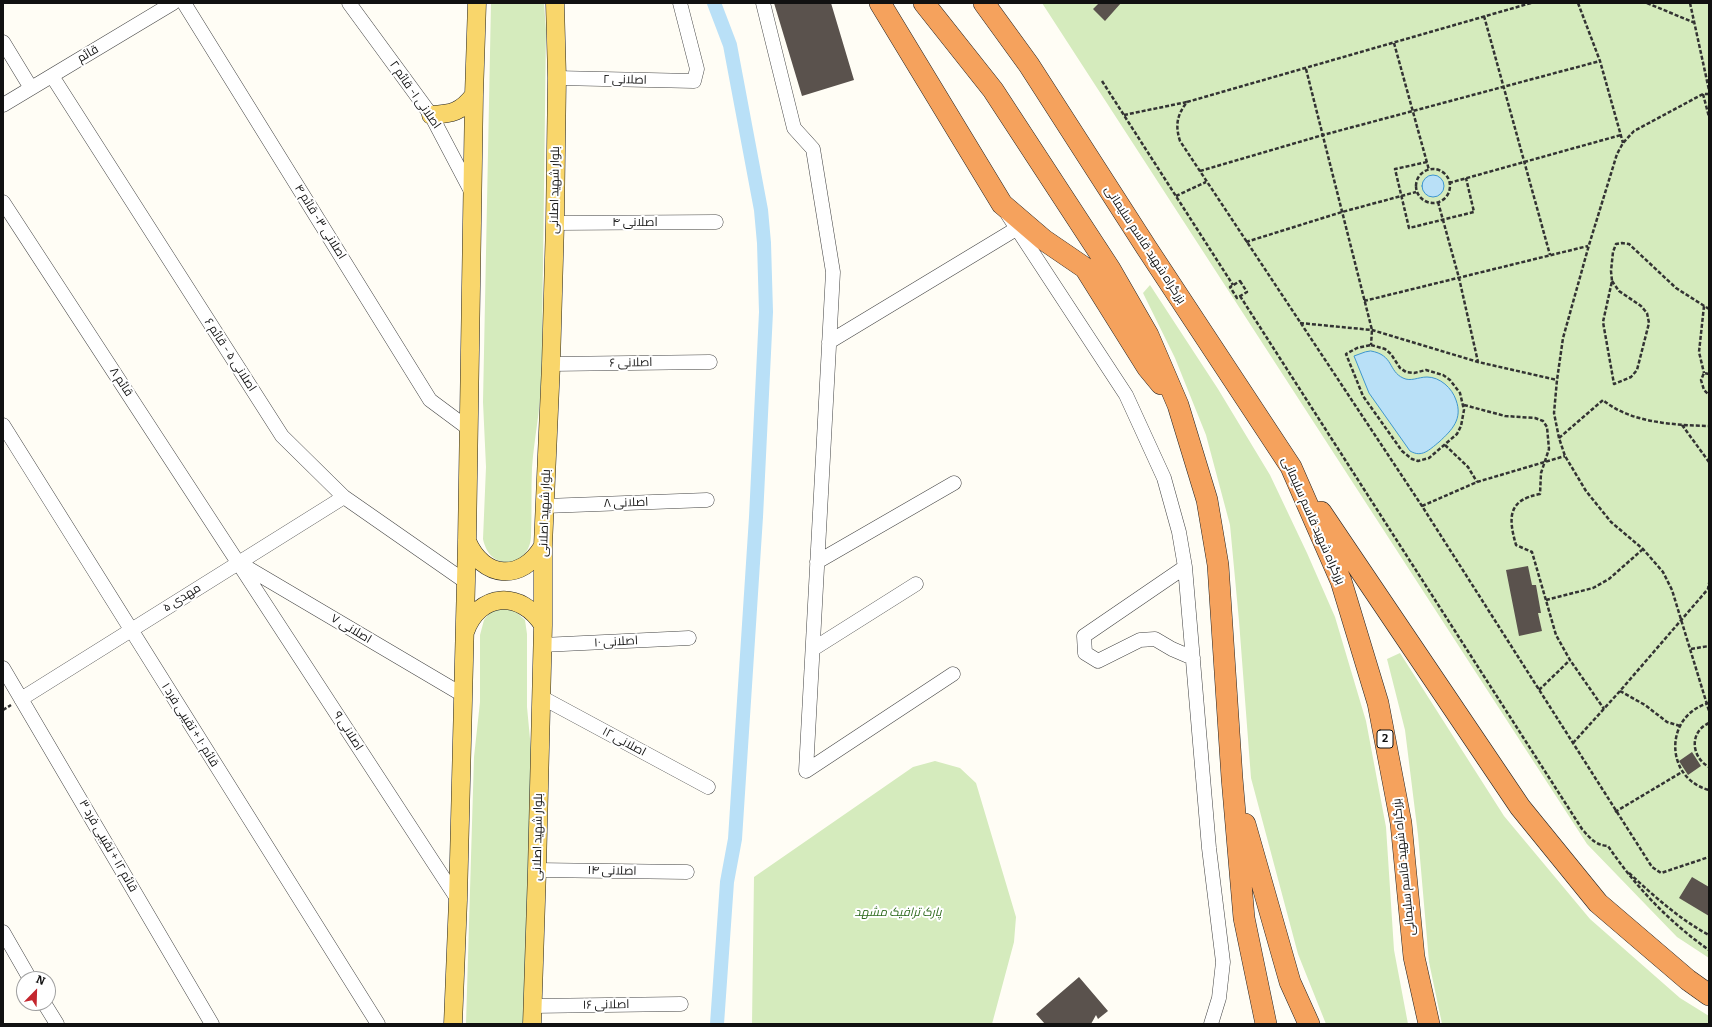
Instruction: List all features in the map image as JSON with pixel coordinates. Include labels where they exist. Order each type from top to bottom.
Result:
[{"type":"highway","points":[[880,3],[1002,204],[1044,240],[1085,268],[1147,367],[1178,405]]},
{"type":"highway","points":[[924,3],[993,90],[1110,269],[1148,335],[1178,405],[1207,500],[1218,565],[1232,778],[1244,918],[1266,1024]]},
{"type":"highway","name":"بزرگراه شهید قاسم سلیمانی","points":[[984,3],[1029,65],[1146,247],[1291,467],[1341,581],[1378,703],[1401,823],[1414,957],[1429,1024]]},
{"type":"highway","points":[[1291,467],[1520,807],[1598,903],[1688,980],[1709,995]]},
{"type":"highway","points":[[1232,778],[1290,982],[1309,1024]]},
{"type":"main road","points":[[451,1022],[458,900],[467,541],[472,193],[477,3]]},
{"type":"main road","name":"بلوار شهید اصلانی","points":[[532,1024],[543,625],[543,546],[551,364],[555,223],[557,78],[555,3]]},
{"type":"main road","points":[[431,115],[448,115],[465,107],[474,95]]},
{"type":"main road","points":[[467,541],[472,553],[480,562],[491,568],[503,571],[516,570],[527,565],[536,557],[543,546]]},
{"type":"main road","points":[[464,634],[468,622],[476,611],[488,604],[500,600],[513,601],[526,606],[536,614],[543,625]]},
{"type":"street","name":"قائم","points":[[3,105],[173,3]]},
{"type":"street","name":"اصلانی ۳- قائم ۴","points":[[184,3],[430,400],[469,429]]},
{"type":"street","name":"اصلانی ۱- قائم ۲","points":[[348,3],[431,115],[472,193]]},
{"type":"street","name":"اصلانی ۲","points":[[557,78],[694,81],[697,69],[680,3]]},
{"type":"street","points":[[764,3],[794,128],[813,149],[833,272],[806,771],[953,674]]},
{"type":"street","points":[[3,42],[31,88]]},
{"type":"street","name":"اصلانی ۵ - قائم ۶","points":[[52,76],[282,436],[344,497],[466,582]]},
{"type":"street","name":"قائم ۸","points":[[3,202],[239,563]]},
{"type":"street","points":[[1002,204],[1016,229],[1126,395],[1164,478],[1179,532],[1185,567],[1210,848],[1223,962],[1219,998],[1211,1024]]},
{"type":"street","name":"اصلانی ۴","points":[[555,223],[716,222]]},
{"type":"street","points":[[829,342],[1016,229]]},
{"type":"street","name":"اصلانی ۶","points":[[551,364],[710,362]]},
{"type":"street","name":"قائم ۱۰ + تقیبی فرد ۱","points":[[3,425],[378,1024]]},
{"type":"street","points":[[817,562],[954,482]]},
{"type":"street","name":"مهدی ۵","points":[[21,699],[344,497]]},
{"type":"street","name":"اصلانی ۸","points":[[545,506],[707,500]]},
{"type":"street","name":"اصلانی ۷","points":[[239,563],[463,695]]},
{"type":"street","name":"اصلانی ۹","points":[[239,563],[458,900]]},
{"type":"street","points":[[1185,567],[1084,636],[1085,653],[1098,661],[1140,640],[1154,639],[1193,658]]},
{"type":"street","points":[[813,649],[916,584]]},
{"type":"street","name":"اصلانی ۱۰","points":[[542,645],[689,638]]},
{"type":"street","name":"قائم ۱۲ + نقیبی فرد ۳","points":[[3,668],[212,1024]]},
{"type":"street","name":"اصلانی ۱۲","points":[[541,697],[708,786]]},
{"type":"street","name":"اصلانی ۱۴","points":[[537,870],[687,872]]},
{"type":"street","points":[[3,932],[25,971]]},
{"type":"street","name":"اصلانی ۱۶","points":[[532,1006],[680,1004]]},
{"type":"street","points":[[49,1011],[57,1024]]},
{"type":"path","points":[[1124,115],[1187,102],[1531,3]]},
{"type":"path","points":[[1578,3],[1600,61],[1623,143]]},
{"type":"path","points":[[1647,3],[1695,24]]},
{"type":"path","points":[[1690,3],[1709,90]]},
{"type":"path","points":[[1484,16],[1550,255]]},
{"type":"path","points":[[1394,43],[1429,170]]},
{"type":"path","points":[[1200,172],[1323,135],[1600,61]]},
{"type":"path","points":[[1306,69],[1372,330],[1371,345]]},
{"type":"path","points":[[1102,81],[1233,285]]},
{"type":"path","points":[[1709,94],[1703,94],[1634,131],[1623,143],[1617,154],[1563,338],[1554,413],[1559,438],[1565,456],[1586,491],[1611,522],[1643,549],[1663,572],[1672,590],[1682,620],[1708,703],[1709,711]]},
{"type":"path","points":[[1703,94],[1709,117]]},
{"type":"path","points":[[1187,102],[1180,110],[1177,120],[1177,130],[1180,141],[1422,506],[1540,690],[1615,812],[1652,867],[1661,873],[1709,857]]},
{"type":"path","points":[[1449,183],[1621,135]]},
{"type":"path","points":[[1427,162],[1395,169],[1409,228],[1474,212],[1466,178]]},
{"type":"path","points":[[1436,168],[1448,176],[1449,183],[1451,189],[1443,201],[1430,204],[1418,197],[1414,183],[1422,171],[1436,168]]},
{"type":"path","points":[[1176,196],[1206,182]]},
{"type":"path","points":[[1246,242],[1342,212],[1416,192]]},
{"type":"path","points":[[1438,202],[1459,278],[1478,362]]},
{"type":"path","points":[[1612,281],[1619,291],[1647,313],[1649,323],[1637,370],[1631,377],[1614,384],[1602,322],[1612,281],[1611,271],[1613,252],[1616,244],[1622,242],[1629,244],[1676,288],[1709,309]]},
{"type":"path","points":[[1364,301],[1589,246]]},
{"type":"path","points":[[1240,281],[1247,292],[1240,296],[1237,298],[1230,287],[1240,281]]},
{"type":"path","points":[[1240,296],[1582,829],[1591,840],[1600,845],[1608,846],[1619,863],[1662,912],[1688,936],[1709,950]]},
{"type":"path","points":[[1704,306],[1699,352],[1704,373],[1701,380],[1701,385],[1709,395]]},
{"type":"path","points":[[1300,323],[1372,330],[1478,362],[1557,380]]},
{"type":"path","points":[[1371,345],[1385,349],[1391,354],[1400,368],[1406,372],[1414,373],[1426,370],[1443,375],[1456,386],[1460,393],[1464,405],[1464,418],[1457,434],[1433,455],[1424,460],[1412,459],[1402,452],[1363,396],[1346,354],[1357,348],[1371,345]]},
{"type":"path","points":[[1704,373],[1709,374]]},
{"type":"path","points":[[1559,438],[1603,400],[1611,407],[1649,420],[1681,425],[1709,426]]},
{"type":"path","points":[[1464,405],[1505,416],[1535,418],[1543,421],[1547,427],[1549,449],[1541,474],[1540,494],[1526,496],[1516,504],[1512,519],[1513,532],[1516,545],[1532,552],[1556,635],[1570,660],[1604,709]]},
{"type":"path","points":[[1681,425],[1709,462]]},
{"type":"path","points":[[1445,445],[1468,467],[1477,482]]},
{"type":"path","points":[[1422,506],[1477,482],[1565,456]]},
{"type":"path","points":[[1546,600],[1593,588],[1609,579],[1643,549]]},
{"type":"path","points":[[1573,743],[1682,620],[1708,589],[1709,583]]},
{"type":"path","points":[[1691,650],[1709,646]]},
{"type":"path","points":[[1540,690],[1570,660]]},
{"type":"path","points":[[1620,691],[1645,705],[1667,722],[1680,726]]},
{"type":"path","points":[[1708,703],[1691,712],[1680,726],[1676,735],[1675,754],[1682,772],[1696,785],[1709,790]]},
{"type":"path","points":[[1709,723],[1701,728],[1697,734],[1695,746],[1699,759],[1709,767]]},
{"type":"path","points":[[1615,812],[1682,772]]},
{"type":"path","points":[[1619,863],[1659,900],[1694,927],[1709,935]]},
{"type":"green space","points":[[491,3],[544,3],[546,30],[542,369],[532,468],[531,535],[529,546],[524,554],[518,560],[510,562],[501,562],[493,558],[487,550],[483,539],[486,467],[483,402]]},
{"type":"green space","points":[[1042,3],[1709,3],[1709,958],[1677,937],[1587,844]]},
{"type":"green space","points":[[1150,285],[1218,389],[1270,475],[1335,617],[1366,721],[1386,827],[1394,950],[1408,1024],[1326,1024],[1298,954],[1251,778],[1230,525],[1206,435],[1175,358],[1143,293]]},
{"type":"green space","points":[[503,608],[515,611],[525,620],[527,634],[527,707],[532,760],[524,1024],[466,1024],[474,757],[480,702],[480,635],[484,620],[491,611]]},
{"type":"green space","points":[[1400,653],[1504,816],[1590,919],[1680,998],[1709,1016],[1709,1024],[1442,1024],[1429,962],[1418,835],[1405,730],[1387,659]]},
{"type":"green space","name":"پارک ترافیک مشهد","points":[[935,761],[960,768],[976,783],[1016,917],[1014,942],[992,1024],[752,1024],[754,877],[913,767]]},
{"type":"water","points":[[1433,175],[1441,178],[1444,186],[1441,194],[1433,197],[1425,194],[1422,186],[1425,178]]},
{"type":"water","points":[[1371,351],[1384,356],[1398,375],[1403,378],[1412,379],[1432,377],[1441,381],[1452,391],[1458,407],[1455,424],[1444,438],[1432,448],[1418,454],[1410,451],[1369,393],[1354,356]]},
{"type":"building","points":[[774,3],[831,3],[854,80],[802,96]]},
{"type":"building","points":[[1099,3],[1121,3],[1105,21],[1093,9]]},
{"type":"building","points":[[1528,566],[1532,585],[1536,585],[1541,613],[1538,613],[1542,631],[1519,636],[1506,570]]},
{"type":"building","points":[[1692,752],[1701,766],[1688,775],[1679,761]]},
{"type":"building","points":[[1692,877],[1709,887],[1709,916],[1679,898]]},
{"type":"building","points":[[1079,977],[1108,1011],[1098,1019],[1096,1015],[1091,1024],[1045,1024],[1036,1014]]},
{"type":"waterway","points":[[714,3],[730,45],[761,210],[764,243],[766,312],[756,517],[735,839],[727,882],[717,1024]]}]
